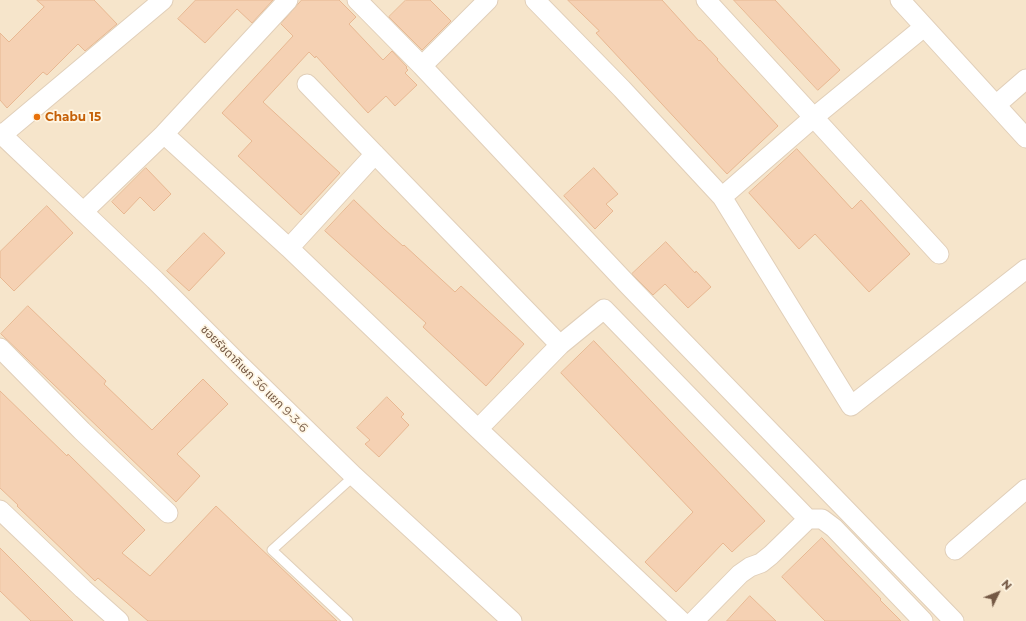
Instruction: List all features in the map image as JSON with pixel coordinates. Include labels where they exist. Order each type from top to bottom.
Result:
[{"type":"street","points":[[1,134],[163,0]]},
{"type":"street","points":[[83,212],[164,134],[288,0]]},
{"type":"street","points":[[357,0],[422,66],[629,286],[954,621]]},
{"type":"street","points":[[422,66],[488,0]]},
{"type":"street","points":[[535,0],[622,89],[722,197],[852,406],[1026,269]]},
{"type":"street","points":[[706,0],[939,254]]},
{"type":"street","points":[[900,0],[1026,138]]},
{"type":"street","points":[[722,197],[813,118],[924,26]]},
{"type":"street","points":[[996,105],[1026,79]]},
{"type":"street","points":[[307,84],[560,345]]},
{"type":"street","name":"ซอยรัชดาภิเษก 36 แยก 9-3-6","points":[[1,134],[155,280],[354,476],[512,621]]},
{"type":"street","points":[[164,134],[289,248],[681,621]]},
{"type":"street","points":[[289,248],[375,154]]},
{"type":"street","points":[[478,429],[560,345],[604,309],[808,519]]},
{"type":"street","points":[[0,348],[82,431],[168,513]]},
{"type":"street","points":[[955,550],[1026,488]]},
{"type":"street","points":[[0,510],[83,590],[120,621]]},
{"type":"street","points":[[694,621],[740,574],[750,567],[761,563],[771,555],[808,519],[822,519],[834,528],[923,621]]},
{"type":"lane","points":[[348,621],[272,550],[354,476]]},
{"type":"shaded area","points":[[0,0],[1026,0],[1026,621],[0,621]]},
{"type":"building","points":[[37,0],[94,0],[117,24],[85,51],[78,44],[47,75],[43,72],[7,108],[0,100],[0,33],[9,42],[44,7]]},
{"type":"building","points":[[196,0],[273,0],[252,23],[237,9],[205,43],[178,19]]},
{"type":"building","points":[[302,0],[339,0],[356,17],[349,24],[383,60],[392,51],[407,67],[406,68],[408,70],[405,73],[417,85],[395,106],[386,96],[368,113],[316,56],[315,58],[309,52],[263,102],[340,173],[301,215],[238,156],[252,141],[222,113],[293,36],[281,24]]},
{"type":"building","points":[[406,0],[430,0],[451,21],[422,50],[389,17]]},
{"type":"building","points":[[568,0],[662,0],[699,41],[700,40],[718,59],[717,60],[778,126],[727,174],[596,33],[599,31]]},
{"type":"building","points":[[734,0],[775,0],[840,70],[818,90]]},
{"type":"building","points":[[797,149],[852,209],[861,200],[910,254],[869,292],[815,234],[799,249],[749,193]]},
{"type":"building","points":[[146,168],[171,194],[154,211],[140,197],[124,214],[112,202]]},
{"type":"building","points":[[594,168],[618,194],[606,204],[613,211],[595,229],[564,196]]},
{"type":"building","points":[[354,200],[384,229],[403,246],[404,245],[455,292],[461,286],[524,344],[486,386],[423,327],[426,323],[325,231]]},
{"type":"building","points":[[47,206],[73,233],[14,291],[0,277],[0,252]]},
{"type":"building","points":[[204,233],[225,253],[189,291],[167,271]]},
{"type":"building","points":[[666,242],[695,273],[696,271],[711,287],[688,308],[665,284],[653,295],[632,274]]},
{"type":"building","points":[[28,306],[106,381],[104,384],[152,430],[203,379],[228,404],[177,454],[200,476],[176,502],[1,334]]},
{"type":"building","points":[[594,341],[765,521],[732,552],[723,543],[676,592],[645,562],[693,512],[561,373]]},
{"type":"building","points":[[0,391],[67,456],[68,454],[145,530],[122,553],[150,576],[216,506],[337,621],[148,621],[98,578],[95,581],[0,488]]},
{"type":"building","points":[[387,397],[404,414],[401,417],[409,425],[379,457],[365,444],[370,440],[357,428]]},
{"type":"building","points":[[822,538],[901,621],[825,621],[782,577]]},
{"type":"building","points":[[0,548],[73,621],[31,621],[0,591]]},
{"type":"building","points":[[750,596],[776,621],[727,621]]},
{"type":"place","name":"Chabu 15","points":[[37,117]]}]
